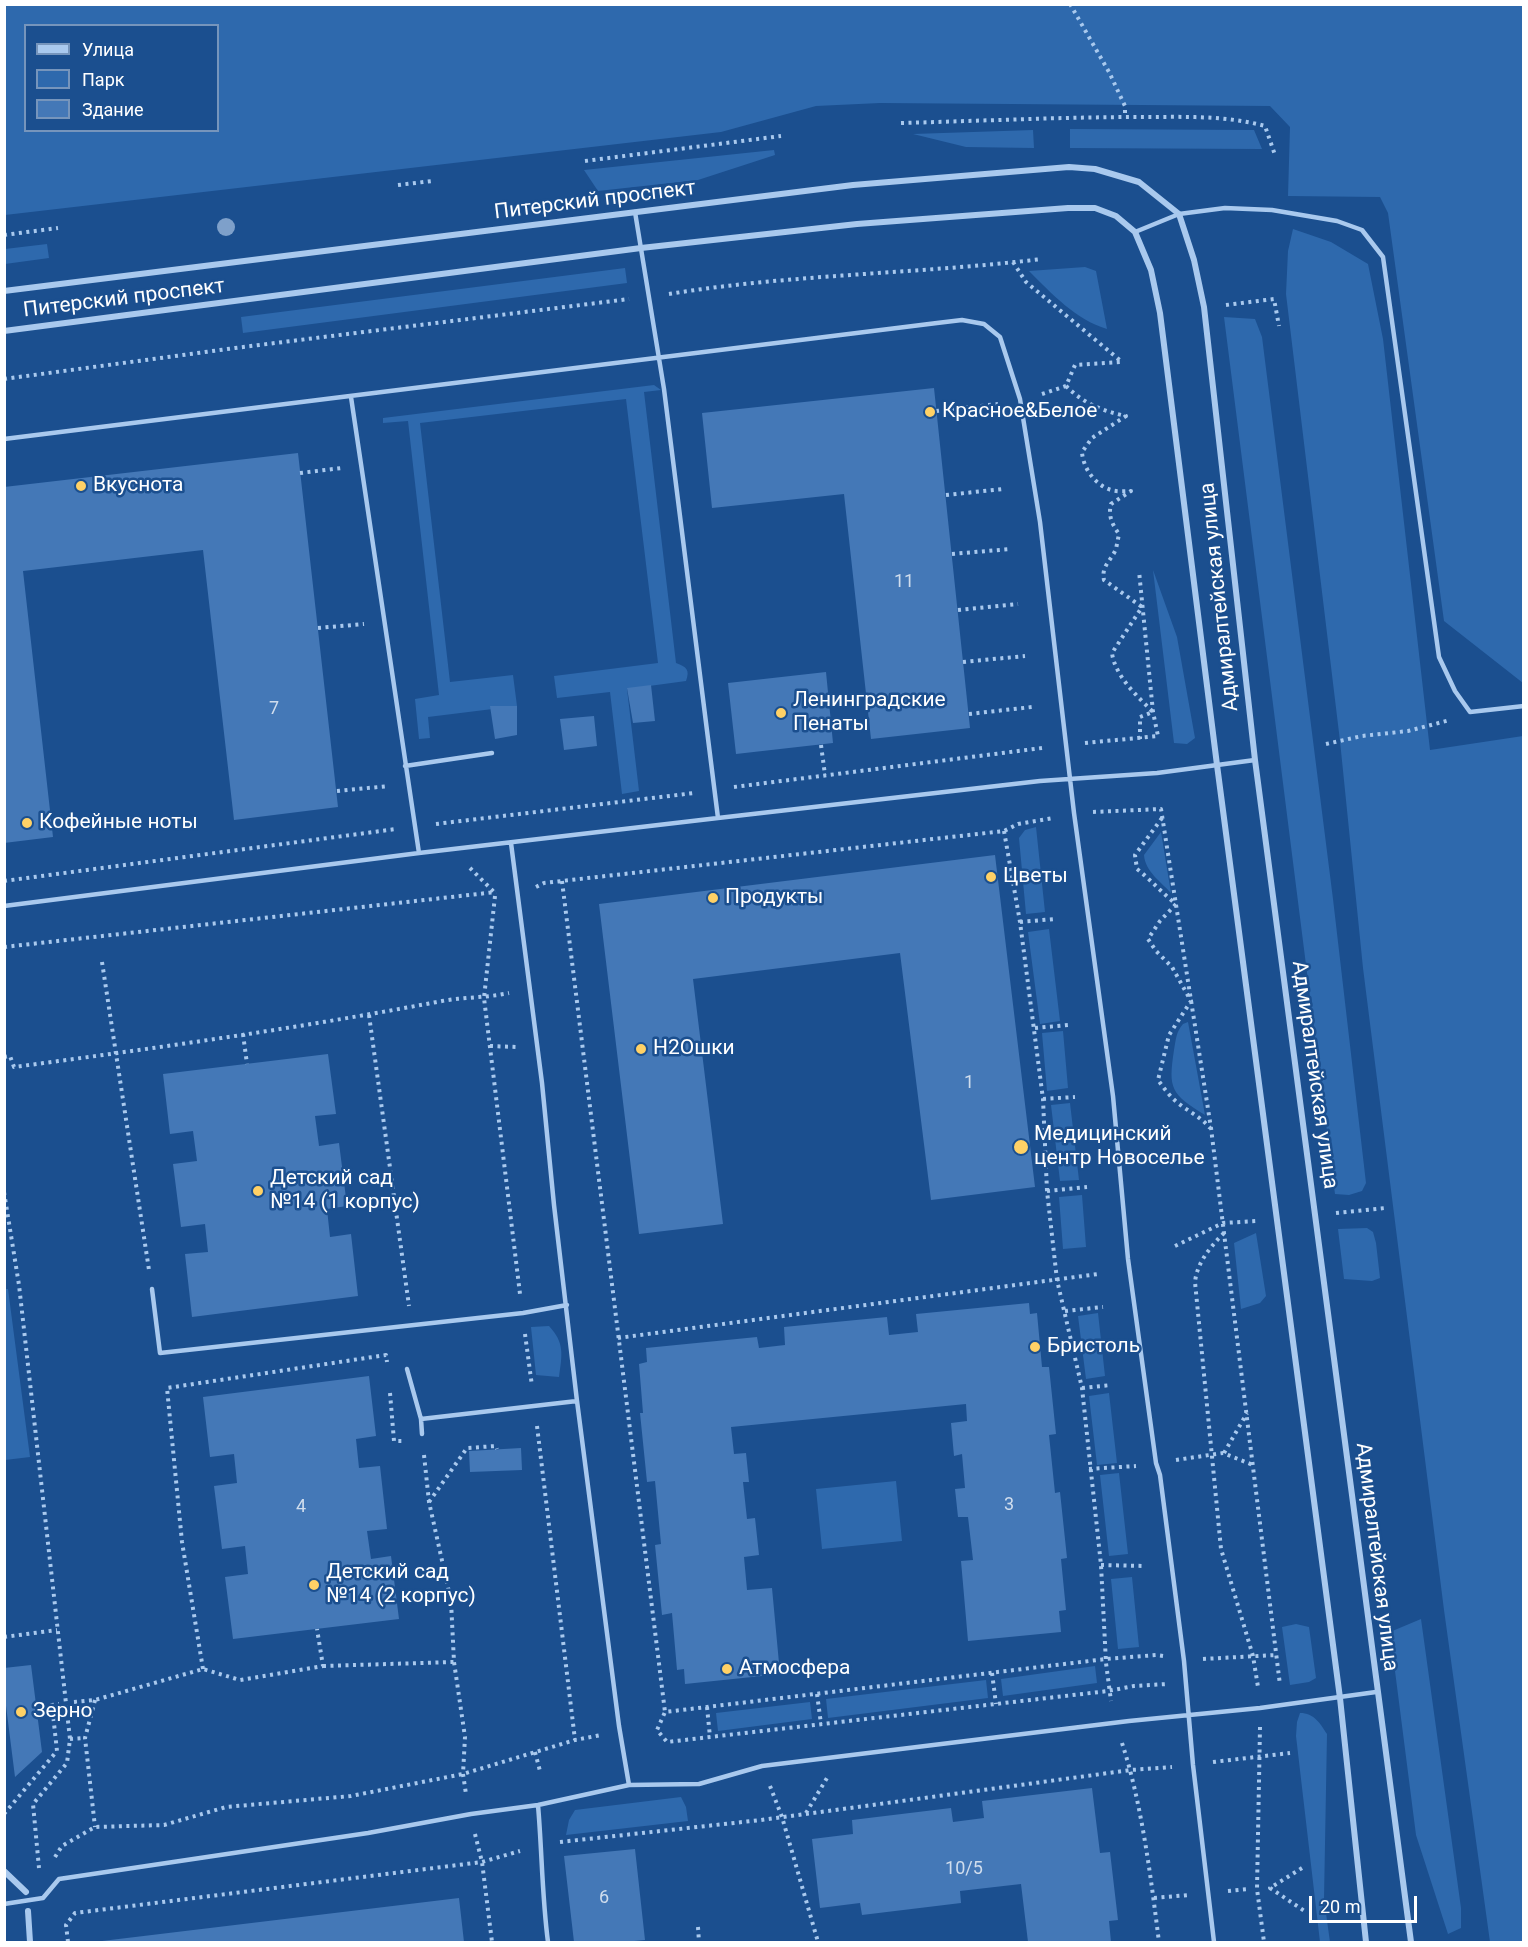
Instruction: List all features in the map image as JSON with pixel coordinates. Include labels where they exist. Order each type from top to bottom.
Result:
[{"type":"street","name":"Питерский проспект","points":[[4,291],[853,185],[1069,167],[1095,169],[1139,182],[1179,214]]},
{"type":"street","name":"Питерский проспект","points":[[4,331],[641,248],[857,224],[1068,208],[1095,208],[1116,216],[1135,232]]},
{"type":"street","name":"Адмиралтейская улица","points":[[1179,214],[1194,260],[1204,307],[1255,760],[1411,1942]]},
{"type":"street","name":"Адмиралтейская улица","points":[[1135,232],[1151,270],[1160,313],[1340,1698],[1366,1942]]},
{"type":"street","points":[[4,1871],[26,1892]]},
{"type":"street","points":[[28,1911],[30,1942]]},
{"type":"lane","points":[[1135,232],[1179,214],[1225,208],[1272,210],[1336,221],[1362,230],[1383,257],[1439,657],[1455,691],[1470,712],[1524,706]]},
{"type":"lane","points":[[635,212],[658,356],[718,818]]},
{"type":"lane","points":[[4,439],[962,320],[984,324],[1000,337],[1020,399],[1040,522],[1070,778],[1113,1096],[1128,1259],[1156,1463],[1160,1475],[1186,1682],[1204,1866],[1214,1942]]},
{"type":"lane","points":[[351,397],[418,854]]},
{"type":"lane","points":[[405,766],[492,753]]},
{"type":"lane","points":[[4,906],[718,818],[1070,778],[1157,773],[1255,760]]},
{"type":"lane","points":[[512,843],[542,1083],[577,1401],[619,1726],[629,1785]]},
{"type":"lane","points":[[152,1289],[160,1353],[523,1313],[567,1305]]},
{"type":"lane","points":[[407,1369],[423,1434]]},
{"type":"lane","points":[[421,1419],[577,1401]]},
{"type":"lane","points":[[4,1904],[43,1899],[59,1879],[538,1805],[629,1785],[699,1784],[762,1766],[1260,1708],[1377,1692]]},
{"type":"lane","points":[[538,1805],[542,1845],[542,1897],[548,1942]]},
{"type":"path","points":[[1071,4],[1125,106],[1125,117]]},
{"type":"path","points":[[901,123],[1125,117],[1192,117],[1247,121],[1265,126],[1275,155]]},
{"type":"path","points":[[585,161],[781,136]]},
{"type":"path","points":[[398,185],[432,181]]},
{"type":"path","points":[[4,235],[58,228]]},
{"type":"path","points":[[659,296],[753,284],[1042,259]]},
{"type":"path","points":[[1012,262],[1026,282],[1122,362],[1075,364],[1066,386],[1042,394]]},
{"type":"path","points":[[4,379],[631,299]]},
{"type":"path","points":[[1221,305],[1274,299],[1279,326]]},
{"type":"path","points":[[1066,386],[1078,398],[1092,406],[1126,416],[1092,438],[1082,452],[1082,461],[1098,483],[1111,490],[1131,491],[1111,504],[1109,513],[1119,534],[1116,550],[1104,567],[1103,573],[1104,580],[1142,607]]},
{"type":"path","points":[[936,411],[998,404]]},
{"type":"path","points":[[300,473],[346,468]]},
{"type":"path","points":[[945,495],[1003,489]]},
{"type":"path","points":[[952,554],[1011,549]]},
{"type":"path","points":[[1079,743],[1158,736],[1153,712],[1139,571]]},
{"type":"path","points":[[958,610],[1018,604]]},
{"type":"path","points":[[1142,607],[1112,653],[1114,666],[1137,696],[1153,712]]},
{"type":"path","points":[[318,628],[367,624]]},
{"type":"path","points":[[963,662],[1025,656]]},
{"type":"path","points":[[969,714],[1032,707]]},
{"type":"path","points":[[1140,738],[1140,717],[1153,712]]},
{"type":"path","points":[[1326,744],[1444,723],[1470,712]]},
{"type":"path","points":[[821,745],[825,775]]},
{"type":"path","points":[[4,881],[414,826],[1039,750]]},
{"type":"path","points":[[337,791],[390,786]]},
{"type":"path","points":[[1082,812],[1161,809],[1211,1128],[1280,1685]]},
{"type":"path","points":[[1162,818],[1135,855],[1137,869],[1176,904]]},
{"type":"path","points":[[531,890],[544,882],[1004,831],[1018,824],[1049,819]]},
{"type":"path","points":[[1004,831],[1035,1028],[1043,1099],[1047,1191],[1057,1280],[1082,1388],[1101,1565],[1108,1691],[1131,1770],[1154,1899],[1159,1942]]},
{"type":"path","points":[[465,863],[495,892]]},
{"type":"path","points":[[562,881],[608,1235],[618,1338],[665,1712],[657,1730],[667,1742],[1108,1691],[1134,1686],[1186,1682]]},
{"type":"path","points":[[4,947],[495,892]]},
{"type":"path","points":[[495,892],[484,998],[521,1298]]},
{"type":"path","points":[[1176,904],[1148,939],[1155,951],[1172,967],[1191,1000]]},
{"type":"path","points":[[1020,922],[1055,919]]},
{"type":"path","points":[[102,962],[152,1289]]},
{"type":"path","points":[[4,1057],[10,1056],[14,1067],[369,1015],[462,998],[484,998],[509,993]]},
{"type":"path","points":[[1191,1000],[1169,1035],[1158,1080],[1179,1105],[1201,1117],[1211,1128]]},
{"type":"path","points":[[369,1015],[410,1312]]},
{"type":"path","points":[[1035,1028],[1068,1025]]},
{"type":"path","points":[[243,1034],[247,1064]]},
{"type":"path","points":[[490,1047],[516,1047]]},
{"type":"path","points":[[1043,1099],[1075,1097]]},
{"type":"path","points":[[1047,1191],[1087,1187]]},
{"type":"path","points":[[4,1192],[19,1285],[70,1739],[66,1763],[33,1804],[34,1834],[41,1878]]},
{"type":"path","points":[[1335,1213],[1385,1208]]},
{"type":"path","points":[[1175,1246],[1223,1223],[1261,1221]]},
{"type":"path","points":[[1225,1233],[1214,1243],[1197,1269],[1195,1282],[1221,1549],[1253,1656],[1260,1708],[1257,1889],[1264,1942]]},
{"type":"path","points":[[618,1338],[1098,1274]]},
{"type":"path","points":[[1065,1311],[1103,1307]]},
{"type":"path","points":[[524,1324],[532,1387]]},
{"type":"path","points":[[203,1669],[182,1542],[167,1388],[386,1355],[387,1366]]},
{"type":"path","points":[[1082,1388],[1111,1385]]},
{"type":"path","points":[[389,1387],[394,1441],[423,1441]]},
{"type":"path","points":[[1223,1453],[1247,1412]]},
{"type":"path","points":[[536,1419],[576,1740]]},
{"type":"path","points":[[423,1434],[429,1502],[451,1601],[454,1662],[465,1737],[463,1774],[469,1803]]},
{"type":"path","points":[[429,1502],[467,1448],[496,1446],[496,1449]]},
{"type":"path","points":[[1189,1458],[1223,1453],[1254,1466]]},
{"type":"path","points":[[1089,1469],[1127,1467]]},
{"type":"path","points":[[1101,1565],[1144,1566]]},
{"type":"path","points":[[317,1629],[323,1666]]},
{"type":"path","points":[[4,1637],[57,1630]]},
{"type":"path","points":[[665,1712],[1155,1655]]},
{"type":"path","points":[[1194,1660],[1276,1655]]},
{"type":"path","points":[[74,1702],[95,1700],[203,1669],[240,1680],[323,1666],[454,1662]]},
{"type":"path","points":[[992,1673],[996,1704]]},
{"type":"path","points":[[817,1694],[821,1724]]},
{"type":"path","points":[[95,1700],[85,1737],[95,1827]]},
{"type":"path","points":[[4,1814],[57,1751],[52,1706],[60,1704]]},
{"type":"path","points":[[707,1707],[710,1737]]},
{"type":"path","points":[[51,1862],[62,1846],[95,1827],[164,1825],[226,1807],[351,1796],[463,1774],[576,1740],[606,1734]]},
{"type":"path","points":[[70,1739],[85,1737]]},
{"type":"path","points":[[535,1752],[540,1771]]},
{"type":"path","points":[[1206,1763],[1290,1753]]},
{"type":"path","points":[[762,1766],[782,1817],[818,1942]]},
{"type":"path","points":[[560,1842],[782,1817],[1131,1770],[1173,1767]]},
{"type":"path","points":[[805,1814],[829,1775]]},
{"type":"path","points":[[473,1826],[482,1862],[492,1942]]},
{"type":"path","points":[[68,1942],[66,1925],[75,1913],[482,1862],[529,1848]]},
{"type":"path","points":[[1302,1868],[1270,1888],[1306,1912]]},
{"type":"path","points":[[1221,1891],[1249,1889]]},
{"type":"path","points":[[1154,1899],[1190,1895]]},
{"type":"path","points":[[698,1927],[699,1942]]},
{"type":"green space","points":[[4,5],[1523,5],[1523,683],[1444,621],[1388,213],[1380,197],[1288,196],[1290,127],[1270,106],[880,103],[816,106],[721,132],[5,215]]},
{"type":"green space","points":[[1070,129],[1254,130],[1262,149],[1070,148]]},
{"type":"green space","points":[[1033,130],[1034,148],[966,147],[913,134]]},
{"type":"green space","points":[[774,150],[775,155],[698,180],[598,191],[584,170]]},
{"type":"green space","points":[[1293,229],[1331,242],[1368,264],[1383,339],[1430,750],[1523,736],[1523,1942],[1490,1942],[1444,1610],[1363,968],[1340,741],[1286,294],[1288,251]]},
{"type":"green space","points":[[47,244],[49,258],[5,264],[5,249]]},
{"type":"green space","points":[[1085,267],[1096,271],[1107,329],[1074,312],[1029,271]]},
{"type":"green space","points":[[625,268],[627,283],[243,333],[241,317]]},
{"type":"green space","points":[[1224,317],[1255,319],[1262,337],[1333,899],[1366,1183],[1362,1191],[1349,1195],[1335,1194]]},
{"type":"green space","points":[[654,385],[661,390],[644,392],[676,663],[685,668],[688,674],[686,681],[627,689],[639,791],[622,794],[610,692],[557,698],[554,676],[658,663],[626,399],[420,423],[450,682],[513,675],[517,706],[428,717],[430,738],[419,739],[415,699],[439,695],[408,421],[383,423],[383,418]]},
{"type":"green space","points":[[1153,570],[1177,637],[1195,738],[1187,744],[1174,743]]},
{"type":"green space","points":[[1036,827],[1045,912],[1026,914],[1019,838],[1025,830]]},
{"type":"green space","points":[[1161,832],[1171,893],[1150,871],[1144,855]]},
{"type":"green space","points":[[1049,929],[1060,1021],[1040,1024],[1028,932]]},
{"type":"green space","points":[[1188,1022],[1205,1115],[1179,1095],[1172,1082],[1172,1063],[1177,1036],[1183,1024]]},
{"type":"green space","points":[[1063,1031],[1068,1088],[1047,1091],[1042,1033]]},
{"type":"green space","points":[[1070,1103],[1079,1180],[1060,1181],[1051,1105]]},
{"type":"green space","points":[[1082,1195],[1086,1247],[1063,1249],[1059,1197]]},
{"type":"green space","points":[[1367,1228],[1373,1232],[1376,1243],[1380,1278],[1372,1281],[1344,1279],[1338,1229]]},
{"type":"green space","points":[[1256,1233],[1266,1296],[1260,1303],[1241,1309],[1234,1243]]},
{"type":"green space","points":[[4,1289],[8,1289],[30,1457],[5,1460]]},
{"type":"green space","points":[[1098,1313],[1105,1376],[1086,1379],[1078,1316]]},
{"type":"green space","points":[[549,1326],[560,1344],[559,1377],[536,1375],[531,1327]]},
{"type":"green space","points":[[1109,1393],[1117,1463],[1097,1465],[1089,1396]]},
{"type":"green space","points":[[1119,1473],[1128,1554],[1109,1556],[1100,1475]]},
{"type":"green space","points":[[896,1481],[902,1541],[822,1549],[816,1489]]},
{"type":"green space","points":[[1132,1577],[1139,1647],[1118,1649],[1111,1579]]},
{"type":"green space","points":[[1421,1619],[1461,1908],[1461,1928],[1448,1934],[1416,1835],[1390,1632]]},
{"type":"green space","points":[[1296,1624],[1309,1627],[1316,1678],[1309,1682],[1290,1685],[1282,1627]]},
{"type":"green space","points":[[1095,1666],[1097,1683],[1003,1696],[1001,1679]]},
{"type":"green space","points":[[986,1680],[988,1698],[828,1718],[826,1699]]},
{"type":"green space","points":[[810,1702],[812,1719],[718,1731],[716,1713]]},
{"type":"green space","points":[[1300,1713],[1313,1717],[1327,1734],[1324,1899],[1330,1942],[1320,1942],[1296,1736]]},
{"type":"green space","points":[[681,1797],[686,1807],[688,1821],[566,1835],[569,1820],[575,1810]]},
{"type":"building","points":[[934,388],[970,728],[871,739],[844,494],[712,508],[702,413]]},
{"type":"building","points":[[298,453],[338,807],[234,820],[203,550],[23,571],[53,837],[4,843],[4,487]]},
{"type":"building","name":"Ленинградские Пенаты","points":[[826,672],[833,743],[736,754],[728,683]]},
{"type":"building","points":[[651,685],[655,721],[633,723],[627,688]]},
{"type":"building","points":[[490,706],[517,706],[517,735],[495,739]]},
{"type":"building","points":[[594,716],[597,746],[564,750],[560,719]]},
{"type":"building","points":[[995,855],[1035,1187],[931,1200],[900,953],[693,979],[723,1224],[639,1234],[599,904]]},
{"type":"building","points":[[328,1054],[336,1114],[315,1116],[319,1146],[339,1143],[347,1206],[327,1209],[330,1237],[351,1234],[358,1296],[192,1317],[185,1254],[208,1252],[205,1224],[181,1227],[173,1164],[197,1161],[193,1131],[170,1134],[163,1074]]},
{"type":"building","points":[[1029,1303],[1030,1314],[1037,1313],[1042,1367],[1049,1367],[1056,1434],[1049,1435],[1055,1493],[1060,1492],[1067,1558],[1061,1559],[1066,1610],[1059,1611],[1061,1632],[968,1641],[961,1561],[973,1560],[968,1517],[958,1517],[955,1489],[965,1488],[962,1454],[954,1456],[951,1423],[967,1421],[966,1404],[731,1427],[734,1454],[746,1453],[749,1482],[743,1482],[747,1519],[755,1518],[759,1555],[744,1557],[747,1590],[772,1588],[779,1663],[761,1665],[762,1676],[685,1684],[684,1669],[677,1670],[672,1613],[662,1615],[655,1545],[661,1544],[655,1481],[647,1482],[640,1413],[643,1413],[639,1364],[647,1362],[646,1348],[757,1337],[759,1348],[785,1345],[784,1327],[887,1317],[889,1335],[918,1332],[916,1314]]},
{"type":"building","points":[[369,1376],[376,1436],[356,1439],[359,1468],[380,1466],[387,1529],[367,1531],[371,1559],[391,1556],[399,1619],[233,1639],[225,1577],[248,1574],[245,1546],[222,1549],[214,1486],[237,1483],[234,1454],[210,1457],[203,1397]]},
{"type":"building","points":[[521,1448],[522,1470],[470,1472],[469,1451]]},
{"type":"building","points":[[31,1665],[42,1752],[15,1777],[4,1690],[4,1668]]},
{"type":"building","points":[[1092,1788],[1100,1853],[1110,1852],[1118,1920],[1109,1921],[1111,1942],[1028,1942],[1021,1884],[960,1891],[961,1903],[862,1915],[860,1903],[820,1908],[812,1839],[853,1834],[852,1820],[951,1808],[953,1822],[984,1818],[982,1801]]},
{"type":"building","points":[[635,1849],[645,1940],[574,1942],[564,1856]]},
{"type":"building","points":[[459,1898],[464,1942],[102,1942],[102,1941]]},
{"type":"place","name":"Красное&Белое","points":[[930,412]]},
{"type":"place","name":"Вкуснота","points":[[81,486]]},
{"type":"place","name":"Ленинградские Пенаты","points":[[781,713]]},
{"type":"place","name":"Кофейные ноты","points":[[27,823]]},
{"type":"place","name":"Цветы","points":[[991,877]]},
{"type":"place","name":"Продукты","points":[[713,898]]},
{"type":"place","name":"H2Oшки","points":[[641,1049]]},
{"type":"place","name":"Медицинский центр Новоселье","points":[[1021,1147]]},
{"type":"place","name":"Детский сад №14 (1 корпус)","points":[[258,1191]]},
{"type":"place","name":"Бристоль","points":[[1035,1347]]},
{"type":"place","name":"Детский сад №14 (2 корпус)","points":[[314,1585]]},
{"type":"place","name":"Атмосфера","points":[[727,1669]]},
{"type":"place","name":"Зерно","points":[[21,1712]]}]
